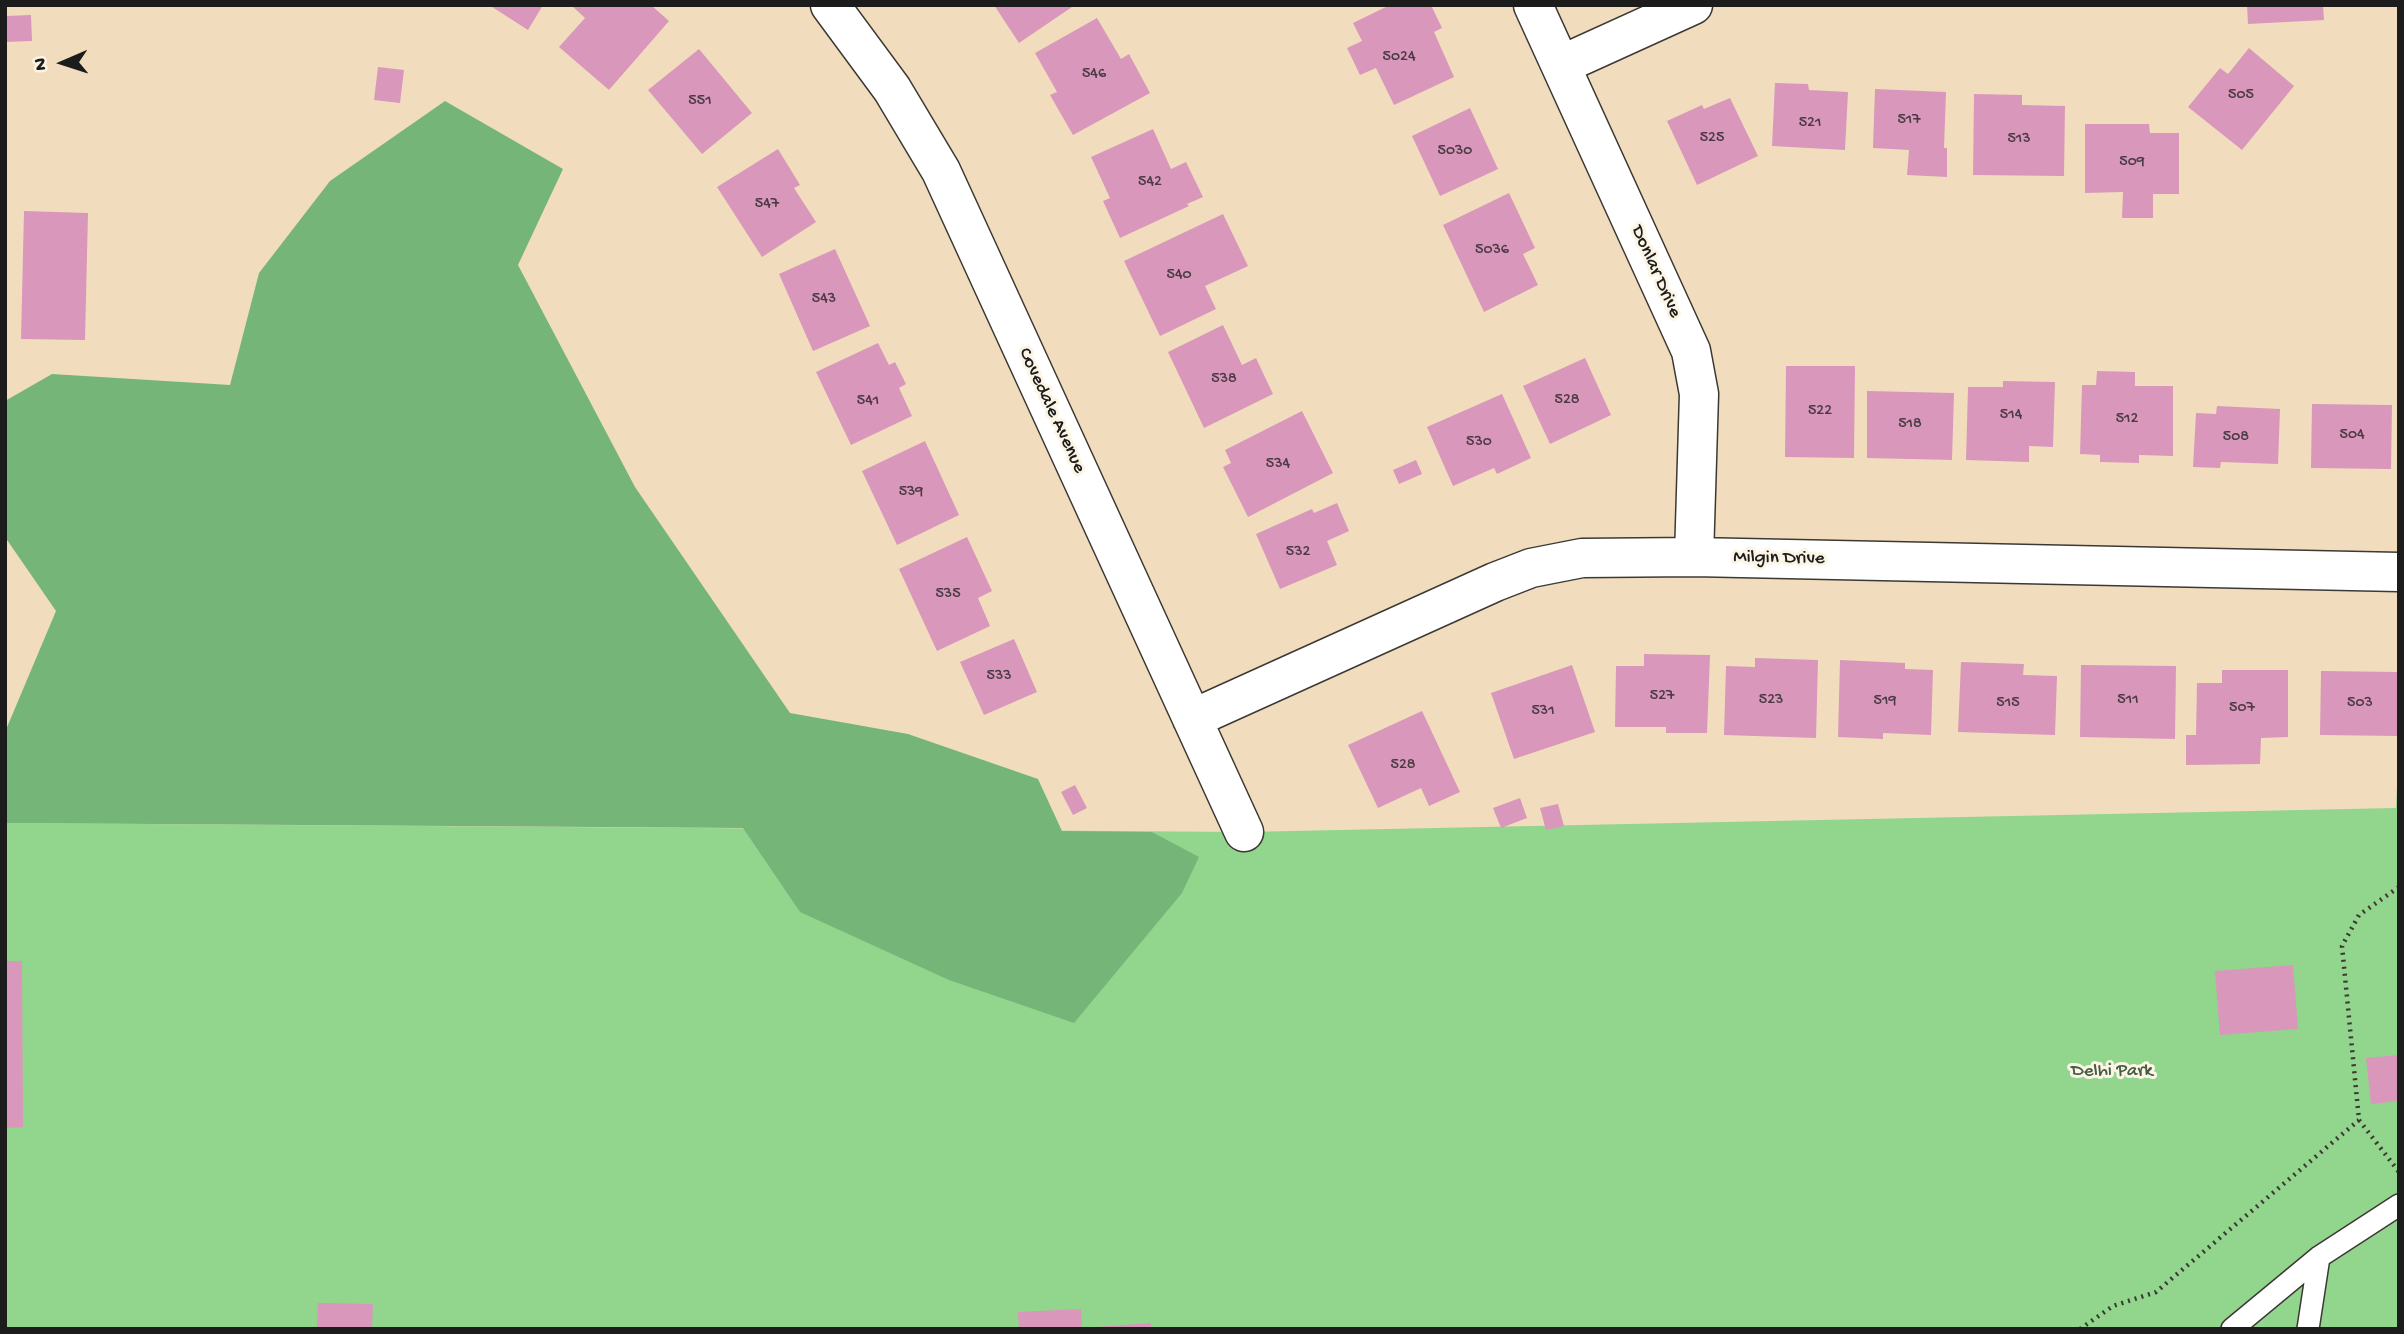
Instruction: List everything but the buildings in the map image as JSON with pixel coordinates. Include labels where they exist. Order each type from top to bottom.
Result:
[{"type":"street","name":"Covedale Avenue","points":[[830,5],[892,89],[941,171],[1244,832]]},
{"type":"street","name":"Donlar Drive","points":[[1533,5],[1691,351],[1699,394],[1694,557]]},
{"type":"street","points":[[1561,65],[1693,5]]},
{"type":"street","name":"Milgin Drive","points":[[1192,719],[1495,582],[1531,568],[1583,558],[1694,557],[2399,572]]},
{"type":"lane","points":[[2232,1329],[2319,1256],[2399,1205]]},
{"type":"lane","points":[[2308,1329],[2319,1256]]},
{"type":"path","points":[[2399,887],[2359,915],[2342,946],[2359,1120],[2399,1172]]},
{"type":"path","points":[[2080,1329],[2113,1306],[2156,1292],[2359,1120]]},
{"type":"green space","points":[[445,101],[563,169],[518,265],[635,487],[790,713],[908,734],[1038,779],[1062,831],[1152,832],[1199,857],[1182,893],[1074,1023],[949,980],[800,912],[743,828],[5,823],[5,732],[56,611],[5,537],[5,401],[52,374],[230,385],[259,273],[330,181]]},
{"type":"green space","name":"Delhi Park","points":[[2399,742],[2399,1329],[5,1329],[5,823],[1244,832],[2396,808]]}]
